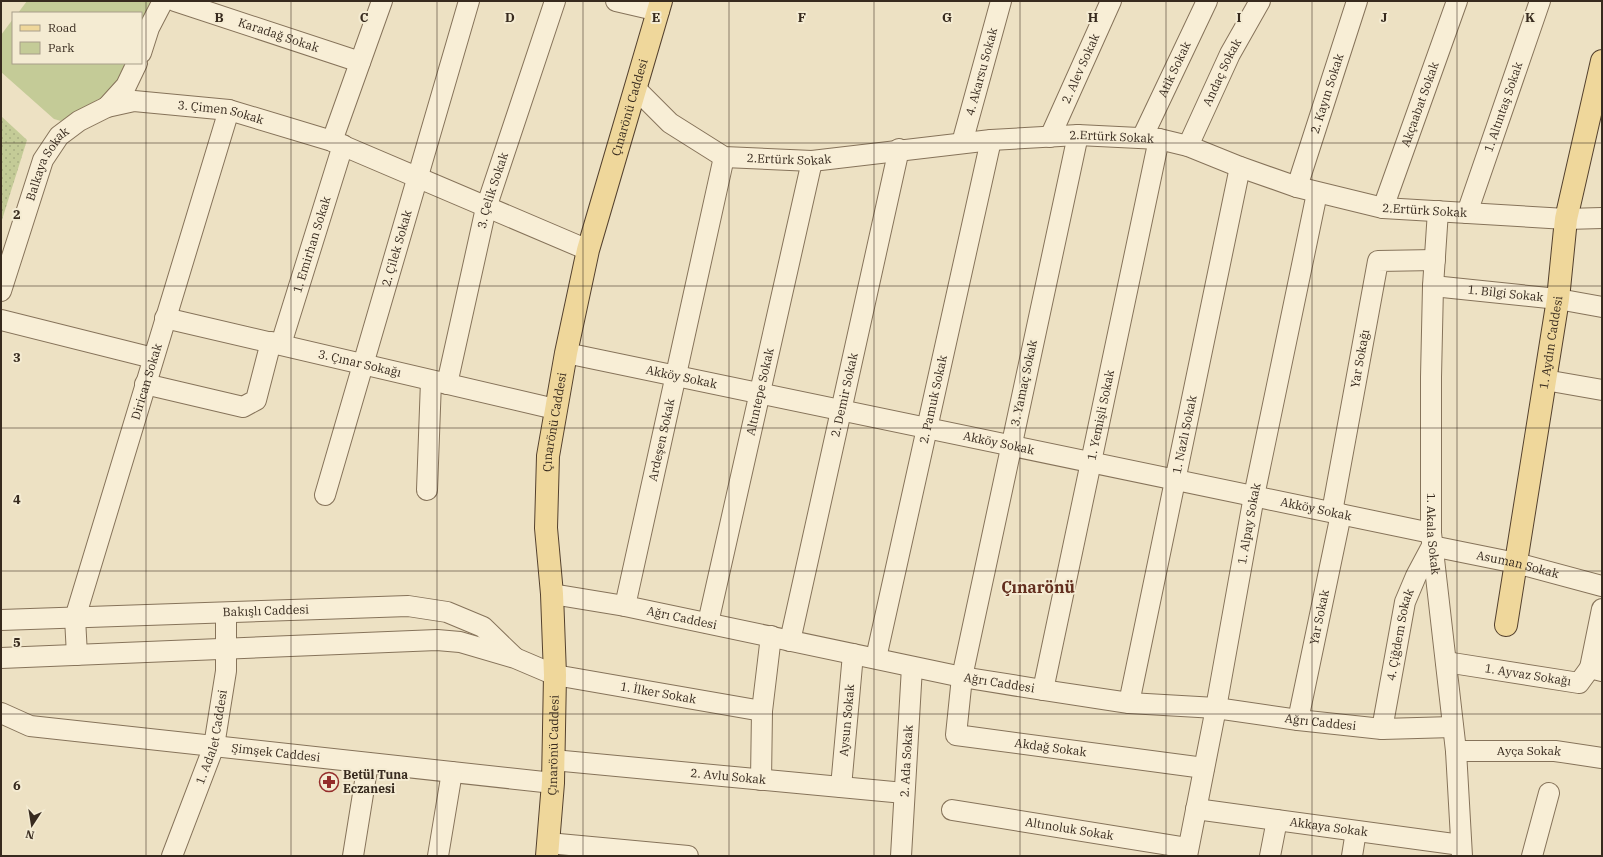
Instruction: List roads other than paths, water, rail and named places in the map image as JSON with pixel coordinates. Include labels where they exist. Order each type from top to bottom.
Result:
[{"type":"main road","name":"Çınarönü Caddesi","points":[[548,850],[553,783],[555,675],[552,594],[546,528],[548,456],[555,409],[588,250],[660,6]]},
{"type":"main road","name":"1. Aydın Caddesi","points":[[1506,625],[1558,299],[1566,219],[1601,68]]},
{"type":"street","points":[[142,50],[149,28],[163,1]]},
{"type":"street","name":"Karadağ Sokak","points":[[175,1],[360,62]]},
{"type":"street","name":"1. Emirhan Sokak","points":[[145,384],[243,407],[256,400],[276,343],[360,62],[382,1]]},
{"type":"street","name":"2. Çilek Sokak","points":[[325,495],[470,1]]},
{"type":"street","name":"3. Çelik Sokak","points":[[427,490],[439,382],[486,208],[555,1]]},
{"type":"street","points":[[616,1],[660,6]]},
{"type":"street","name":"4. Akarsu Sokak","points":[[962,143],[1001,1]]},
{"type":"street","name":"2. Alev Sokak","points":[[1050,137],[1111,1]]},
{"type":"street","name":"Atik Sokak","points":[[1150,139],[1207,1]]},
{"type":"street","name":"Andaç Sokak","points":[[1188,146],[1230,54],[1260,1]]},
{"type":"street","name":"2. Kayın Sokak","points":[[1297,187],[1357,1]]},
{"type":"street","name":"Akçaabat Sokak","points":[[1383,208],[1457,1]]},
{"type":"street","name":"1. Altıntaş Sokak","points":[[1467,213],[1540,1]]},
{"type":"street","points":[[107,107],[126,86],[137,64]]},
{"type":"street","name":"2.Ertürk Sokak","points":[[636,89],[670,124],[724,157],[812,161],[899,149],[991,140],[1078,135],[1150,139],[1188,146],[1240,167],[1317,193],[1383,208],[1566,219],[1602,218]]},
{"type":"street","name":"3. Çimen Sokak","points":[[107,107],[134,101],[230,110],[337,143],[486,208],[588,250]]},
{"type":"street","name":"Balkaya Sokak","points":[[1,291],[43,160],[59,136],[79,121],[107,107]]},
{"type":"street","name":"Dirican Sokak","points":[[77,655],[75,618],[165,318],[230,110]]},
{"type":"street","name":"3. Yamaç Sokak","points":[[962,677],[1078,135]]},
{"type":"street","name":"1. Yemişli Sokak","points":[[1043,690],[1091,462],[1150,139]]},
{"type":"street","name":"2. Pamuk Sokak","points":[[876,658],[991,140]]},
{"type":"street","name":"2. Demir Sokak","points":[[790,640],[899,149]]},
{"type":"street","name":"Ardeşen Sokak","points":[[625,606],[724,157]]},
{"type":"street","name":"Altıntepe Sokak","points":[[708,623],[812,161]]},
{"type":"street","name":"1. Nazlı Sokak","points":[[1129,703],[1240,167]]},
{"type":"street","name":"1. Alpay Sokak","points":[[1187,852],[1216,708],[1254,496],[1317,193]]},
{"type":"street","name":"1. Akala Sokak","points":[[1438,211],[1433,286],[1432,539],[1456,751],[1462,851]]},
{"type":"street","name":"Yar Sokağı","points":[[1337,513],[1378,261],[1435,260]]},
{"type":"street","name":"1. Bilgi Sokak","points":[[1433,286],[1558,299],[1602,307]]},
{"type":"street","name":"3. Çınar Sokağı","points":[[165,318],[555,409]]},
{"type":"street","points":[[1,320],[153,358]]},
{"type":"street","name":"Akköy Sokak","points":[[566,353],[1337,513],[1432,539]]},
{"type":"street","points":[[1544,380],[1602,390]]},
{"type":"street","name":"Yar Sokak","points":[[1298,720],[1337,513]]},
{"type":"street","name":"Asuman Sokak","points":[[1432,539],[1602,586]]},
{"type":"street","name":"4. Çiğdem Sokak","points":[[1382,729],[1406,602],[1432,539]]},
{"type":"street","name":"Ağrı Caddesi","points":[[552,594],[625,606],[962,677],[1129,703],[1216,708],[1298,720],[1382,729],[1453,727]]},
{"type":"street","name":"Bakışlı Caddesi","points":[[1,620],[408,606],[447,612],[483,627],[515,658]]},
{"type":"street","points":[[1596,670],[1602,609]]},
{"type":"street","name":"1. Adalet Caddesi","points":[[177,855],[214,746],[226,671],[226,613]]},
{"type":"street","points":[[761,780],[762,711],[771,636]]},
{"type":"street","name":"Bakışlı Caddesi","points":[[1,658],[437,640],[460,642],[515,658],[555,675]]},
{"type":"street","name":"Aysun Sokak","points":[[841,787],[853,654]]},
{"type":"street","name":"1. Ayvaz Sokağı","points":[[1446,662],[1580,683],[1596,670]]},
{"type":"street","name":"2. Ada Sokak","points":[[901,856],[912,667]]},
{"type":"street","name":"1. İlker Sokak","points":[[555,675],[762,711]]},
{"type":"street","name":"Akdağ Sokak","points":[[962,677],[956,735],[1204,768]]},
{"type":"street","name":"Şimşek Caddesi","points":[[1,713],[30,726],[553,783]]},
{"type":"street","name":"Ayça Sokak","points":[[1456,751],[1555,751],[1602,758]]},
{"type":"street","name":"2. Avlu Sokak","points":[[553,760],[904,793]]},
{"type":"street","points":[[353,856],[368,763]]},
{"type":"street","points":[[438,856],[452,772]]},
{"type":"street","points":[[1532,856],[1549,793]]},
{"type":"street","name":"Akkaya Sokak","points":[[1196,809],[1356,831],[1462,851]]},
{"type":"street","name":"Altınoluk Sokak","points":[[952,810],[1187,852]]},
{"type":"street","points":[[1270,856],[1277,820]]},
{"type":"street","points":[[1352,856],[1356,831]]},
{"type":"street","points":[[548,850],[688,856]]},
{"type":"place","name":"Betül Tuna Eczanesi","points":[[329,782]]},
{"type":"district","name":"Çınarönü","points":[[1038,587]]}]
